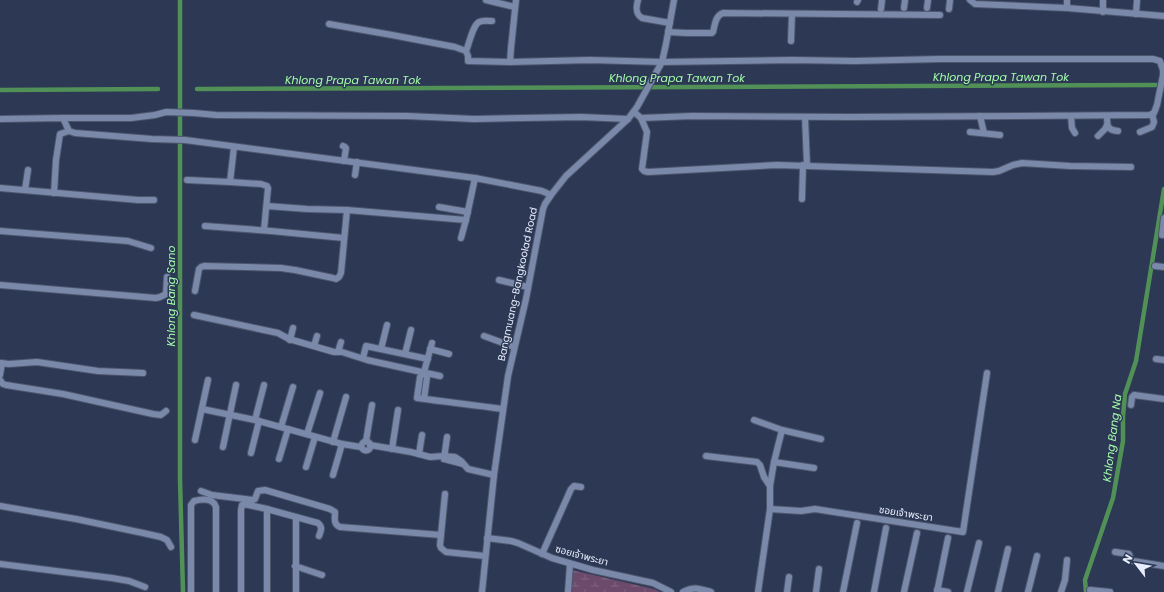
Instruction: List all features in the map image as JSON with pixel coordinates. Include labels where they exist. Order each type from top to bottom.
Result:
[{"type":"street","points":[[486,0],[516,3],[510,62]]},
{"type":"street","points":[[638,0],[636,12],[638,16],[670,23]]},
{"type":"street","name":"Bangmuang-Bangkoolad Road","points":[[482,592],[494,475],[508,376],[528,287],[543,210],[551,195],[566,176],[636,110],[661,63],[674,0]]},
{"type":"street","points":[[881,8],[882,0]]},
{"type":"street","points":[[904,8],[905,0]]},
{"type":"street","points":[[927,8],[928,0]]},
{"type":"street","points":[[949,9],[950,0]]},
{"type":"street","points":[[970,0],[975,4],[1003,3],[1033,7],[1067,8],[1164,16]]},
{"type":"street","points":[[1033,7],[1034,0]]},
{"type":"street","points":[[1067,0],[1067,8]]},
{"type":"street","points":[[1103,12],[1104,0]]},
{"type":"street","points":[[1136,14],[1137,0]]},
{"type":"street","points":[[668,32],[712,33],[719,14],[722,13],[940,15]]},
{"type":"street","points":[[791,41],[792,14]]},
{"type":"street","points":[[492,22],[484,21],[477,23],[475,26],[466,51],[468,61],[510,62],[590,60],[661,63],[792,60],[1153,59],[1160,61],[1163,70],[1157,105],[1152,114],[1146,116],[692,116],[640,118]]},
{"type":"street","points":[[329,24],[433,42],[466,51]]},
{"type":"street","points":[[636,110],[647,132],[642,166],[644,171],[654,172],[777,165],[993,172],[1022,163],[1070,166],[1131,167]]},
{"type":"street","points":[[0,119],[131,118],[156,115],[166,112],[216,115],[399,116],[474,119],[581,117],[628,119]]},
{"type":"street","points":[[1140,132],[1152,127],[1154,122],[1152,114]]},
{"type":"street","points":[[980,116],[984,133]]},
{"type":"street","points":[[1071,116],[1072,128],[1075,133]]},
{"type":"street","points":[[1106,116],[1107,125],[1111,130],[1118,131]]},
{"type":"street","points":[[802,199],[805,165],[805,117]]},
{"type":"street","points":[[63,118],[68,130],[75,133],[185,140],[356,162],[475,178],[542,191],[551,195]]},
{"type":"street","points":[[1098,136],[1107,125]]},
{"type":"street","points":[[54,193],[56,160],[60,134],[68,130]]},
{"type":"street","points":[[970,132],[1000,135]]},
{"type":"street","points":[[343,146],[346,148],[344,161]]},
{"type":"street","points":[[230,182],[234,147]]},
{"type":"street","points":[[355,175],[356,162]]},
{"type":"street","points":[[25,190],[28,170]]},
{"type":"street","points":[[461,238],[475,178]]},
{"type":"street","points":[[187,180],[261,184],[267,186],[267,206],[264,230]]},
{"type":"street","points":[[0,188],[138,200],[154,200]]},
{"type":"street","points":[[267,206],[314,210],[347,210],[466,220]]},
{"type":"street","points":[[439,207],[468,212]]},
{"type":"street","points":[[196,291],[199,269],[204,266],[282,268],[333,278],[340,277],[347,210]]},
{"type":"street","points":[[1162,235],[1164,218]]},
{"type":"street","points":[[205,226],[344,238]]},
{"type":"street","points":[[0,231],[128,241],[151,248]]},
{"type":"street","points":[[1155,266],[1164,267]]},
{"type":"street","points":[[0,285],[156,298],[166,294],[167,277]]},
{"type":"street","points":[[499,280],[528,287]]},
{"type":"street","points":[[194,315],[278,333],[290,340],[440,376]]},
{"type":"street","points":[[381,349],[387,325]]},
{"type":"street","points":[[290,340],[293,328]]},
{"type":"street","points":[[405,354],[411,330]]},
{"type":"street","points":[[314,346],[317,336]]},
{"type":"street","points":[[484,336],[514,347]]},
{"type":"street","points":[[338,352],[341,342]]},
{"type":"street","points":[[363,358],[366,346],[428,359]]},
{"type":"street","points":[[449,354],[431,346],[424,372],[420,377],[417,398],[503,409]]},
{"type":"street","points":[[1156,359],[1164,360]]},
{"type":"street","points":[[0,376],[1,363],[18,364],[37,362],[98,371],[144,374]]},
{"type":"street","points":[[424,372],[427,377],[424,399]]},
{"type":"street","name":"ซอยเจ้าพระยา","points":[[770,508],[802,511],[815,509],[963,532],[987,373]]},
{"type":"street","points":[[0,380],[6,385],[63,394],[153,414],[161,415],[166,411]]},
{"type":"street","points":[[195,440],[208,380]]},
{"type":"street","points":[[223,447],[236,385]]},
{"type":"street","points":[[251,453],[264,385]]},
{"type":"street","points":[[281,427],[293,387]]},
{"type":"street","points":[[307,434],[320,393]]},
{"type":"street","points":[[1131,405],[1132,397],[1134,395],[1164,399]]},
{"type":"street","points":[[333,442],[346,397]]},
{"type":"street","points":[[368,443],[372,405]]},
{"type":"street","points":[[202,409],[257,420],[342,444],[361,447],[362,443],[368,443],[430,457],[455,457],[468,469],[494,475]]},
{"type":"street","points":[[392,449],[398,410]]},
{"type":"street","points":[[754,420],[782,430],[821,439]]},
{"type":"street","points":[[279,459],[288,429]]},
{"type":"street","points":[[758,592],[770,508],[770,486],[782,430]]},
{"type":"street","points":[[419,454],[422,434]]},
{"type":"street","points":[[306,467],[315,437]]},
{"type":"street","points":[[443,457],[447,437]]},
{"type":"street","points":[[333,475],[342,444]]},
{"type":"street","points":[[706,456],[757,462],[760,465],[764,477],[770,486]]},
{"type":"street","points":[[774,462],[814,468]]},
{"type":"street","points":[[542,554],[571,489],[574,486],[582,487]]},
{"type":"street","points":[[201,491],[212,495],[252,500],[255,499],[258,491],[265,490],[330,509],[335,512],[336,524],[340,527],[441,535]]},
{"type":"street","points":[[445,494],[440,545],[441,548],[446,552],[485,556]]},
{"type":"street","points":[[191,592],[190,505],[192,502],[202,499],[213,502],[216,507],[216,592]]},
{"type":"street","points":[[241,592],[242,507],[244,504],[320,524],[322,528],[319,536]]},
{"type":"street","points":[[0,506],[70,518],[161,537],[167,540],[171,548]]},
{"type":"street","points":[[267,509],[267,592]]},
{"type":"street","points":[[296,517],[296,592]]},
{"type":"street","points":[[843,592],[858,523]]},
{"type":"street","points":[[874,592],[886,528]]},
{"type":"street","points":[[904,592],[917,533]]},
{"type":"street","name":"ซอยเจ้าพระยา","points":[[487,538],[518,543],[542,554],[570,564],[653,583],[671,592]]},
{"type":"street","points":[[948,538],[937,591],[948,592]]},
{"type":"street","points":[[967,592],[980,543]]},
{"type":"street","points":[[998,592],[1008,549]]},
{"type":"street","points":[[1115,552],[1127,553],[1133,561],[1164,566]]},
{"type":"street","points":[[1028,592],[1037,556]]},
{"type":"street","points":[[1062,592],[1068,560]]},
{"type":"street","points":[[0,564],[112,578],[129,581],[145,587]]},
{"type":"street","points":[[568,592],[570,564]]},
{"type":"street","points":[[295,566],[322,575]]},
{"type":"street","points":[[816,592],[819,569]]},
{"type":"street","points":[[787,592],[789,577]]},
{"type":"street","points":[[683,592],[690,588],[711,592]]},
{"type":"street","points":[[1090,590],[1110,592]]},
{"type":"green space","points":[[572,570],[654,589],[660,592],[571,592]]},
{"type":"waterway","name":"Khlong Bang Sano","points":[[180,0],[180,479],[183,592]]},
{"type":"waterway","name":"Khlong Prapa Tawan Tok","points":[[197,89],[1156,85]]},
{"type":"waterway","name":"Khlong Prapa Tawan Tok","points":[[0,90],[158,89]]},
{"type":"waterway","name":"Khlong Bang Na","points":[[1086,592],[1085,580],[1113,498],[1123,441],[1125,394],[1136,361],[1164,189]]}]
